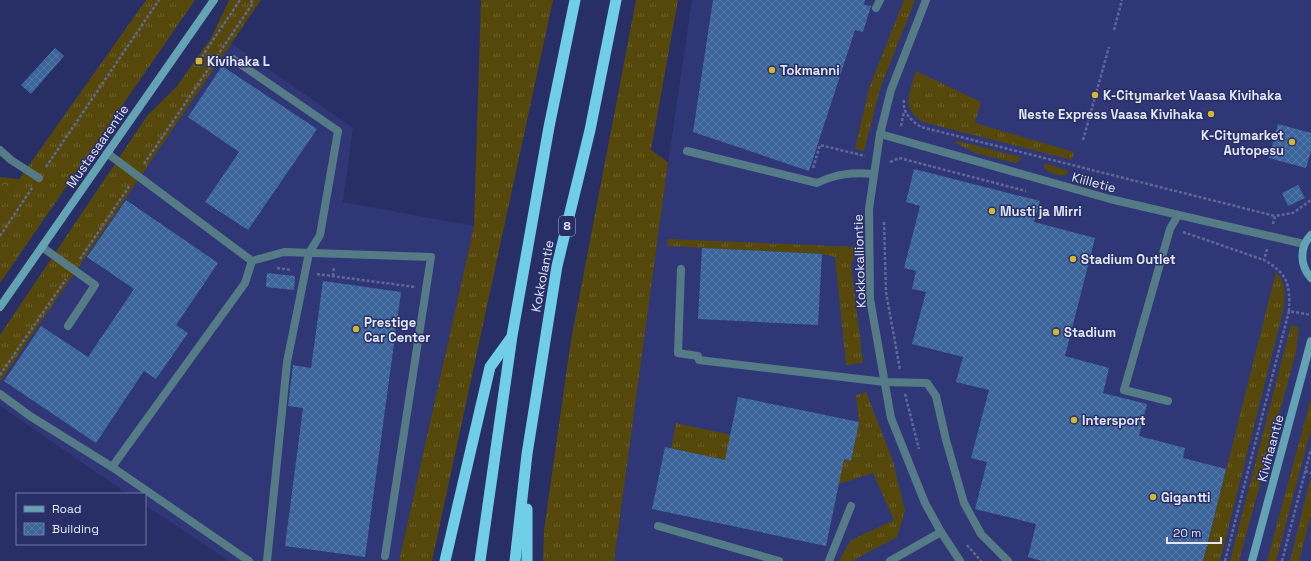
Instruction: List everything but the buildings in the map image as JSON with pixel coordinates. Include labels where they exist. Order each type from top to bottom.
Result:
[{"type":"highway","name":"Kokkolantie","points":[[480,561],[512,336],[549,127],[575,0]]},
{"type":"highway","name":"Kokkolantie","points":[[515,561],[527,454],[557,266],[590,130],[616,0]]},
{"type":"highway","points":[[445,561],[490,367],[512,336]]},
{"type":"highway","points":[[527,454],[527,561]]},
{"type":"main road","name":"Mustasaarentie","points":[[0,307],[214,0]]},
{"type":"main road","points":[[1311,235],[1304,244],[1302,254],[1303,264],[1311,278]]},
{"type":"main road","name":"Kivihaantie","points":[[1252,561],[1311,341]]},
{"type":"street","name":"Kokkokalliontie","points":[[926,0],[891,90],[875,158],[869,209],[870,298],[891,418],[925,503],[941,532],[960,561]]},
{"type":"street","points":[[233,59],[338,131],[320,235],[309,253],[287,362],[267,561]]},
{"type":"street","name":"Kiilletie","points":[[880,134],[1110,199],[1304,244]]},
{"type":"street","points":[[0,150],[11,160],[40,178]]},
{"type":"street","points":[[687,151],[817,183],[832,176],[854,172],[873,174]]},
{"type":"street","points":[[107,153],[251,262]]},
{"type":"street","points":[[1168,401],[1124,390],[1170,229],[1178,215]]},
{"type":"street","points":[[42,247],[95,284],[68,326]]},
{"type":"street","points":[[251,262],[284,252],[430,257],[385,556]]},
{"type":"street","points":[[112,467],[245,283],[251,262]]},
{"type":"street","points":[[681,269],[678,354],[698,356],[699,360],[885,382],[927,383],[936,396],[946,440],[964,503],[981,534],[1008,561]]},
{"type":"street","points":[[0,394],[30,416],[112,467],[249,561]]},
{"type":"street","points":[[829,561],[852,506]]},
{"type":"street","points":[[658,526],[779,561]]},
{"type":"street","points":[[890,561],[941,532]]},
{"type":"path","points":[[0,236],[159,0]]},
{"type":"path","points":[[199,61],[240,0]]},
{"type":"path","points":[[1114,30],[1122,0]]},
{"type":"path","points":[[1083,140],[1109,47]]},
{"type":"path","points":[[904,94],[905,111],[912,120],[921,127],[1275,216],[1293,213],[1311,200]]},
{"type":"path","points":[[812,172],[820,144],[890,162]]},
{"type":"path","points":[[888,165],[890,162],[899,158],[1030,192]]},
{"type":"path","points":[[884,216],[886,292],[902,382],[920,455]]},
{"type":"path","points":[[1264,260],[1275,216]]},
{"type":"path","points":[[1170,229],[1194,235],[1264,260],[1277,268],[1284,275],[1290,290],[1289,311],[1225,561]]},
{"type":"path","points":[[251,262],[305,272],[425,289]]},
{"type":"path","points":[[1289,311],[1311,315]]},
{"type":"path","points":[[1282,561],[1311,449]]},
{"type":"path","points":[[1306,471],[1311,473]]},
{"type":"path","points":[[966,544],[981,561]]},
{"type":"shaded area","points":[[692,0],[1311,0],[1311,561],[614,561],[656,244]]},
{"type":"shaded area","points":[[231,43],[353,128],[343,202],[474,226],[399,561],[229,561],[146,506],[146,493],[127,493],[0,406],[0,382]]},
{"type":"green space","points":[[146,0],[195,0],[0,283],[0,206]]},
{"type":"green space","points":[[229,0],[261,0],[0,382],[0,335],[147,116],[177,86],[211,38]]},
{"type":"green space","points":[[481,0],[553,0],[432,561],[399,561],[474,226]]},
{"type":"green space","points":[[636,0],[678,0],[651,150],[668,162],[614,561],[543,561],[544,530],[571,340]]},
{"type":"green space","points":[[904,0],[915,0],[880,89],[864,151],[855,149],[869,88]]},
{"type":"green space","points":[[916,71],[981,102],[975,123],[1074,152],[1072,160],[923,122],[911,111],[909,105],[910,93]]},
{"type":"green space","points":[[958,141],[1021,157],[1019,161],[1015,163],[975,153],[954,142]]},
{"type":"green space","points":[[1044,163],[1069,171],[1066,175],[1054,174],[1044,168]]},
{"type":"green space","points":[[0,177],[19,179],[0,206]]},
{"type":"green space","points":[[668,239],[858,247],[851,264],[863,363],[846,365],[835,257],[822,254],[667,246]]},
{"type":"green space","points":[[1276,272],[1284,286],[1285,295],[1283,311],[1220,561],[1203,561]]},
{"type":"green space","points":[[1291,325],[1299,327],[1296,352],[1239,561],[1230,561]]},
{"type":"green space","points":[[866,392],[893,461],[905,511],[897,537],[852,561],[839,561],[851,540],[894,520],[873,473],[839,484],[671,449],[676,423],[851,461],[859,422],[856,395]]},
{"type":"green space","points":[[1311,398],[1311,429],[1276,561],[1267,561]]},
{"type":"green space","points":[[1311,476],[1311,514],[1299,561],[1290,561]]},
{"type":"place","name":"Kivihaka L","points":[[199,61]]},
{"type":"place","name":"Tokmanni","points":[[772,70]]},
{"type":"place","name":"K-Citymarket Vaasa Kivihaka","points":[[1095,95]]},
{"type":"place","name":"Neste Express Vaasa Kivihaka","points":[[1211,114]]},
{"type":"place","name":"K-Citymarket Autopesu","points":[[1292,142]]},
{"type":"place","name":"Musti ja Mirri","points":[[992,211]]},
{"type":"place","name":"Stadium Outlet","points":[[1073,259]]},
{"type":"place","name":"Prestige Car Center","points":[[356,329]]},
{"type":"place","name":"Stadium","points":[[1056,332]]},
{"type":"place","name":"Intersport","points":[[1074,420]]},
{"type":"place","name":"Gigantti","points":[[1153,497]]}]
